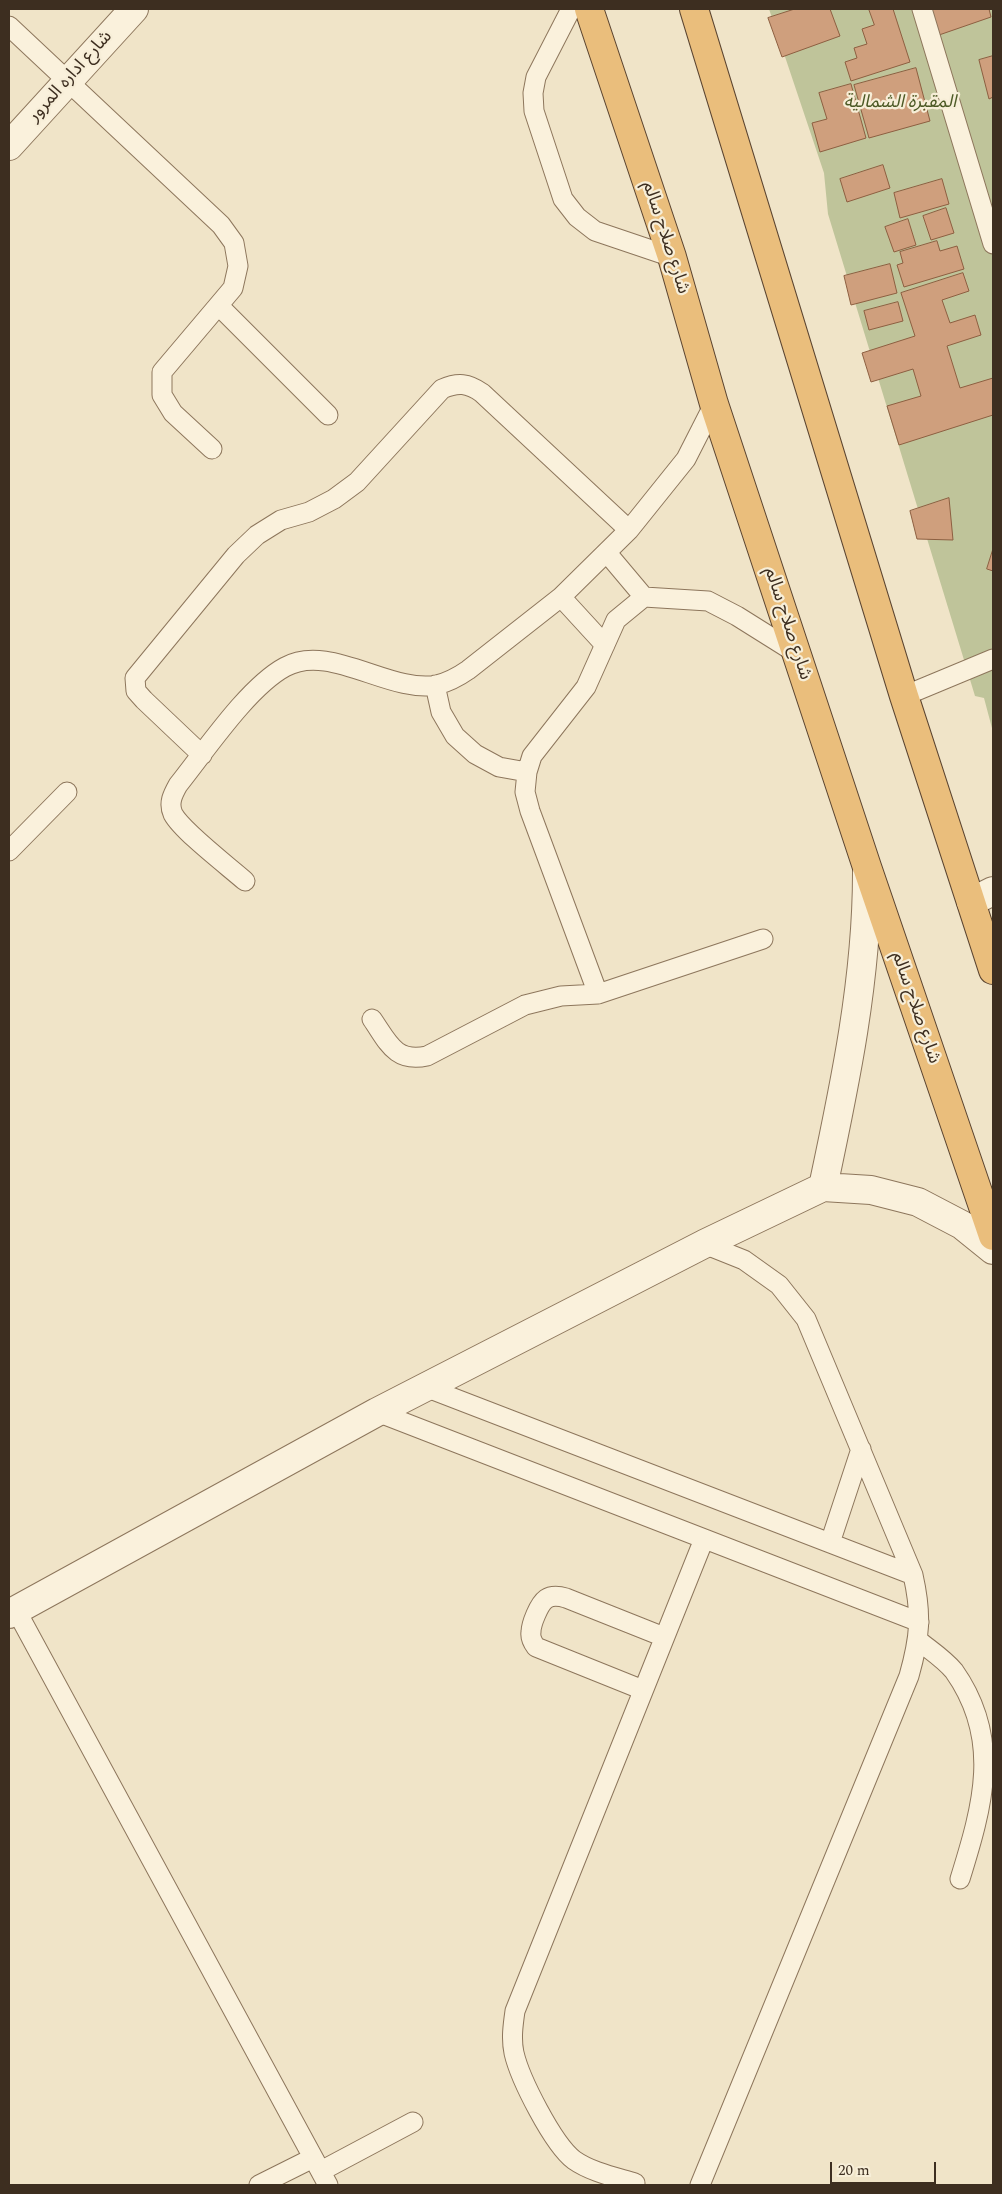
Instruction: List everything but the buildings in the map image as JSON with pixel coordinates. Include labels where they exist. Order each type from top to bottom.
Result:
[{"type":"highway","name":"شارع صلاح سالم","points":[[589,9],[672,257],[714,404],[867,867],[993,1236]]},
{"type":"highway","points":[[694,9],[904,696],[982,897],[993,970]]},
{"type":"street","name":"شارع اداره المرور","points":[[9,146],[134,9]]},
{"type":"street","points":[[823,1187],[839,1113],[859,989],[867,922],[867,867]]},
{"type":"street","points":[[13,1612],[377,1412],[704,1244],[823,1187],[872,1190],[918,1202],[962,1224],[993,1250]]},
{"type":"lane","points":[[570,9],[536,77],[533,94],[534,111],[563,199],[577,217],[595,231],[672,257]]},
{"type":"lane","points":[[922,9],[993,244]]},
{"type":"lane","points":[[9,26],[221,225],[234,243],[238,266],[233,288],[162,372],[162,395],[173,413],[212,449]]},
{"type":"lane","points":[[219,306],[328,415]]},
{"type":"lane","points":[[202,755],[136,691],[135,678],[236,555],[257,535],[281,520],[309,512],[326,503],[357,482],[442,389],[456,383],[470,385],[482,393],[629,530]]},
{"type":"lane","points":[[245,881],[182,825],[172,813],[171,798],[202,755],[266,678],[287,665],[311,660],[336,664],[418,686],[436,685],[452,680],[468,670],[561,597],[629,530],[686,460],[714,404]]},
{"type":"lane","points":[[607,553],[644,597]]},
{"type":"lane","points":[[561,597],[604,645]]},
{"type":"lane","points":[[598,994],[530,811],[525,792],[526,772],[532,756],[586,688],[616,620],[644,597],[708,601],[737,616],[796,653]]},
{"type":"lane","points":[[904,696],[993,659]]},
{"type":"lane","points":[[436,685],[441,712],[455,736],[475,754],[499,767],[526,772]]},
{"type":"lane","points":[[9,852],[67,792]]},
{"type":"lane","points":[[372,1019],[399,1055],[413,1059],[427,1056],[525,1005],[561,996],[598,994],[763,939]]},
{"type":"lane","points":[[700,2185],[909,1676],[919,1632],[919,1599],[913,1575],[806,1319],[779,1285],[744,1260],[704,1244]]},
{"type":"lane","points":[[425,1387],[913,1575]]},
{"type":"lane","points":[[377,1412],[704,1539],[919,1632],[953,1670],[977,1709],[988,1754],[984,1800],[960,1879]]},
{"type":"lane","points":[[830,1543],[861,1449]]},
{"type":"lane","points":[[635,2183],[592,2169],[574,2160],[560,2146],[521,2073],[514,2053],[512,2032],[515,2011],[704,1539]]},
{"type":"lane","points":[[643,1690],[536,1647],[530,1632],[546,1599],[556,1596],[566,1598],[664,1637]]},
{"type":"lane","points":[[13,1612],[321,2172]]},
{"type":"lane","points":[[259,2185],[321,2172],[413,2122]]},
{"type":"green space","name":"المقبرة الشمالية","points":[[769,9],[993,9],[993,732],[984,698],[975,696],[828,214],[824,173]]}]
